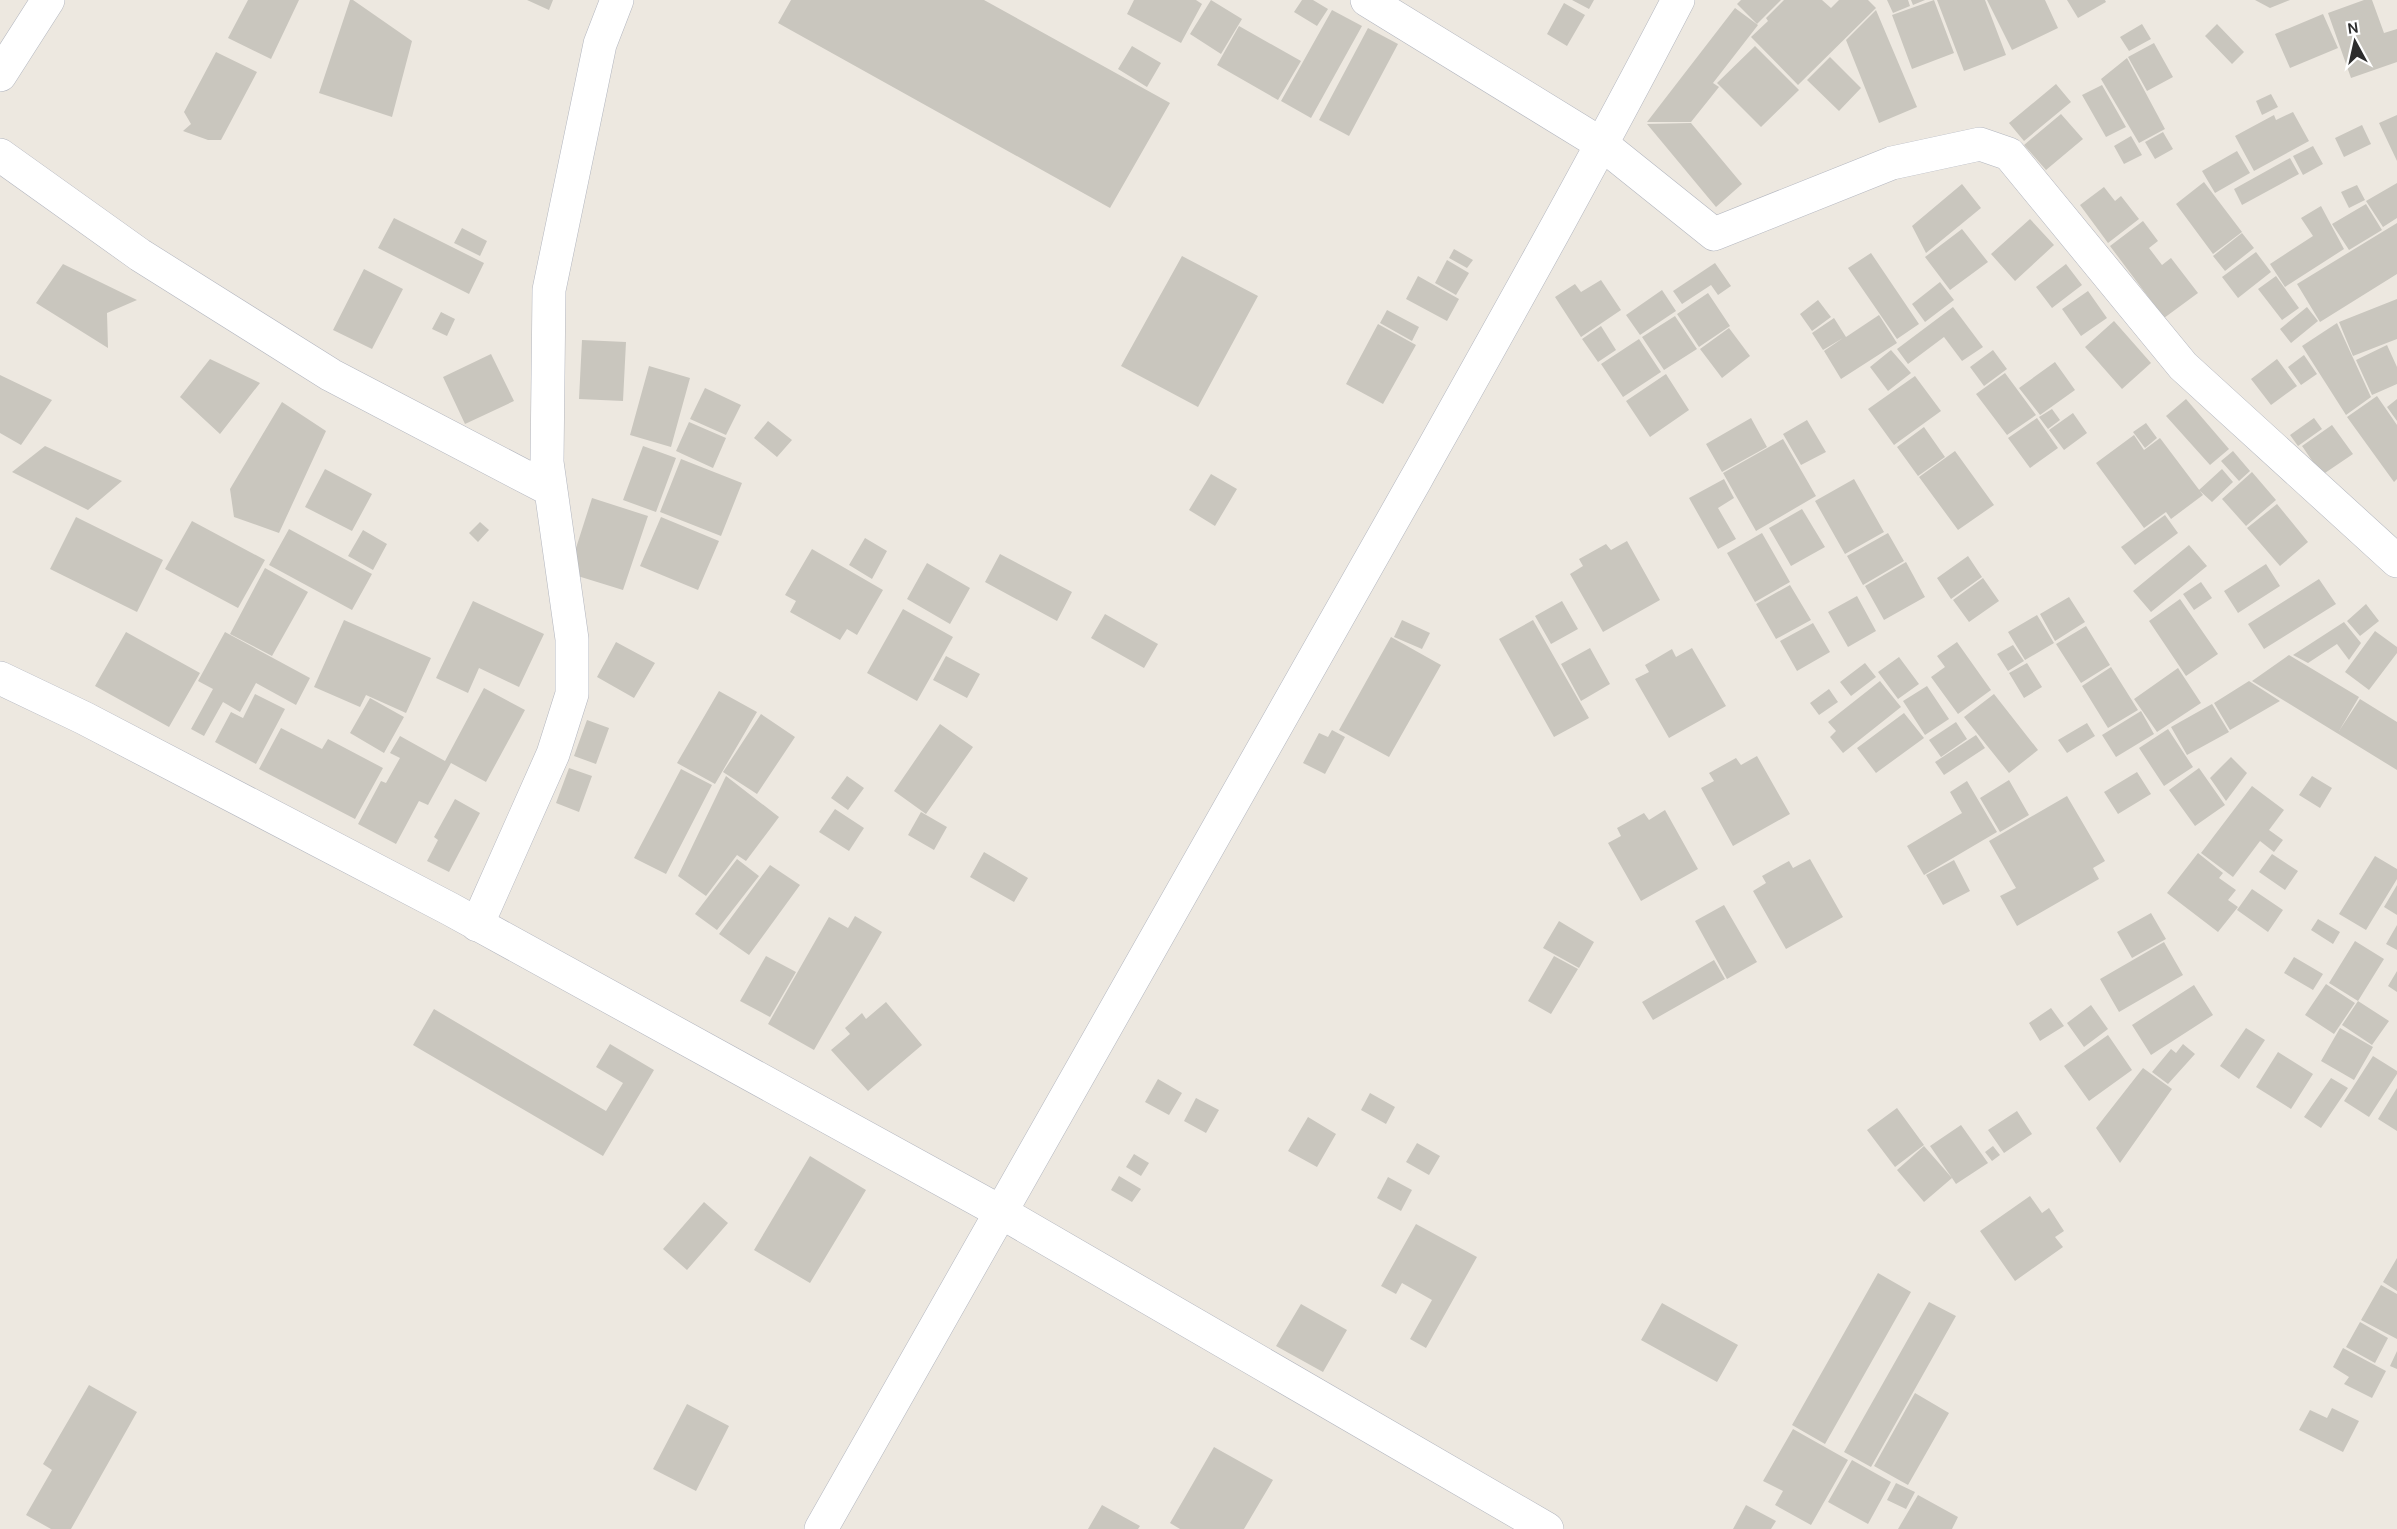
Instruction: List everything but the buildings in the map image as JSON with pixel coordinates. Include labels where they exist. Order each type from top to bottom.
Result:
[{"type":"street","points":[[0,75],[48,0]]},
{"type":"street","points":[[477,925],[553,754],[572,694],[572,639],[547,462],[549,290],[600,44],[617,0]]},
{"type":"street","points":[[1367,0],[1603,145],[1714,234],[1892,163],[1980,144],[2009,154],[2183,366],[2397,561]]},
{"type":"street","points":[[821,1529],[999,1212],[1307,676],[1603,145],[1678,0]]},
{"type":"street","points":[[0,155],[140,255],[331,375],[551,490]]},
{"type":"street","points":[[0,678],[95,723],[477,925],[999,1212],[1547,1529]]}]
